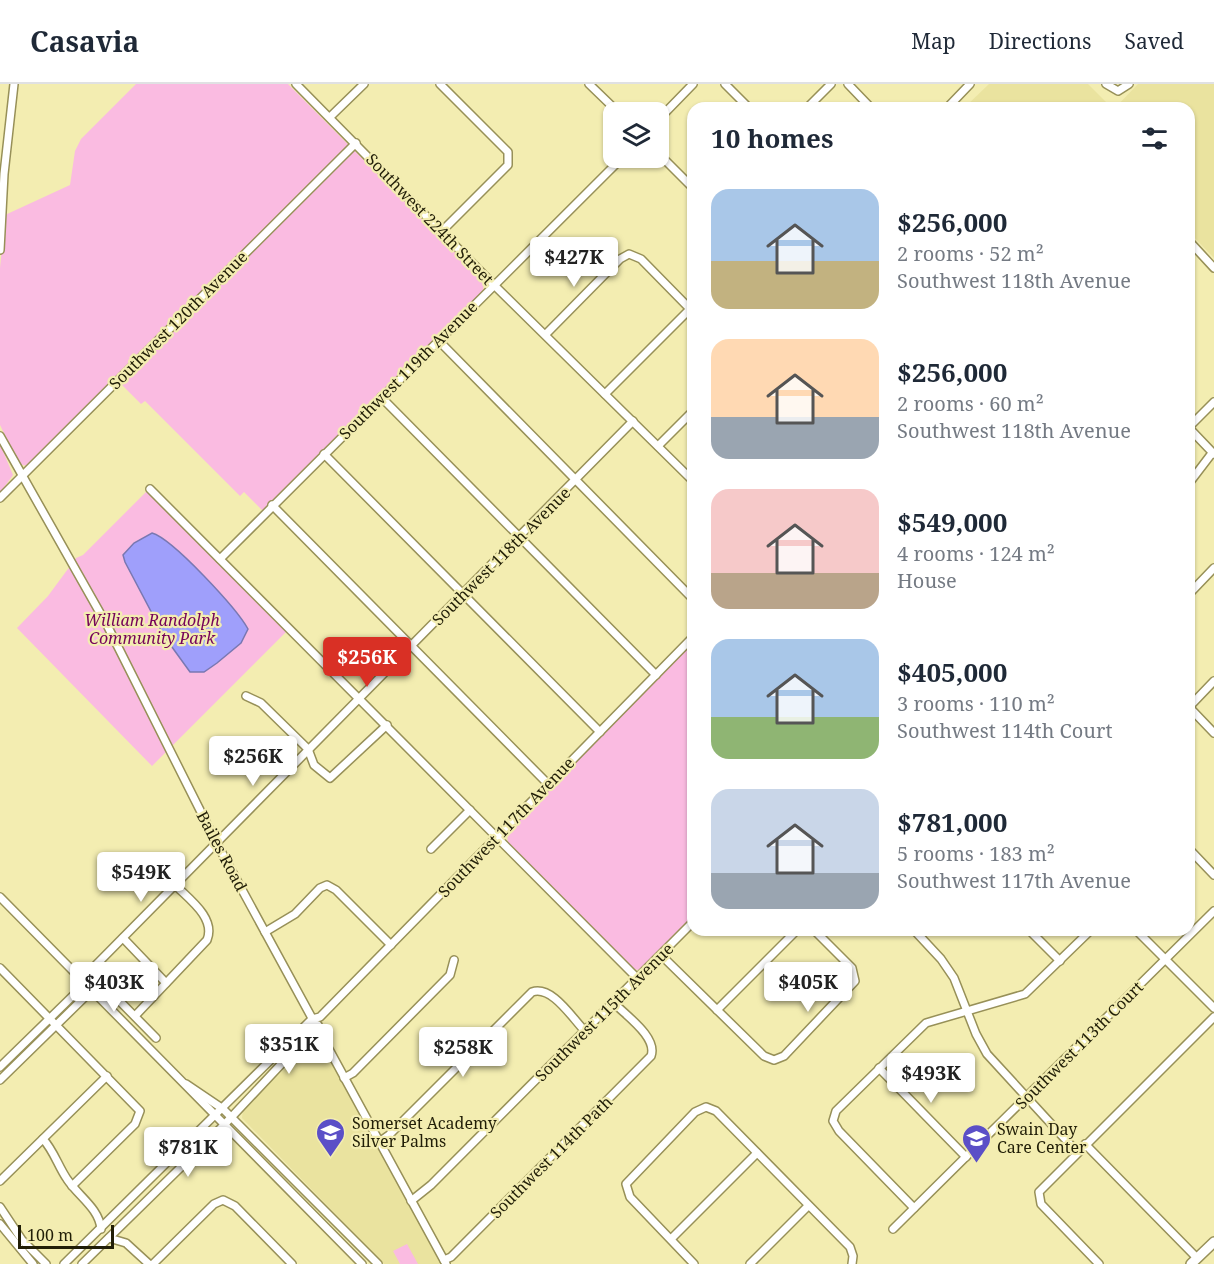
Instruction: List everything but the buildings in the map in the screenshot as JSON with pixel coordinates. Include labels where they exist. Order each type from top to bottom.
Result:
[{"type":"main road","points":[[1194,1261],[1214,1242]]},
{"type":"street","points":[[0,250],[4,174],[14,84]]},
{"type":"street","name":"Southwest 224th Street","points":[[296,84],[441,232],[687,475]]},
{"type":"street","points":[[330,117],[364,84]]},
{"type":"street","points":[[440,84],[508,152],[510,159],[508,165],[441,232]]},
{"type":"street","points":[[589,84],[608,102]]},
{"type":"street","points":[[669,109],[693,84]]},
{"type":"street","points":[[725,84],[743,102]]},
{"type":"street","points":[[813,102],[831,84]]},
{"type":"street","points":[[848,84],[866,102]]},
{"type":"street","points":[[953,102],[970,84]]},
{"type":"street","points":[[1106,84],[1118,91],[1129,84]]},
{"type":"street","name":"Southwest 120th Avenue","points":[[0,498],[356,143]]},
{"type":"street","points":[[669,164],[687,182]]},
{"type":"street","name":"Southwest 119th Avenue","points":[[219,559],[612,168]]},
{"type":"street","points":[[1195,247],[1214,268]]},
{"type":"street","points":[[546,334],[620,260],[629,254],[639,257],[687,305]]},
{"type":"street","points":[[605,394],[687,315]]},
{"type":"street","points":[[438,340],[687,593]]},
{"type":"street","points":[[381,397],[656,675]]},
{"type":"street","points":[[1195,423],[1214,402]]},
{"type":"street","points":[[658,447],[687,417]]},
{"type":"street","name":"Southwest 118th Avenue","points":[[90,971],[633,421]]},
{"type":"street","points":[[1195,434],[1213,454],[1195,476]]},
{"type":"street","name":"Bailes Road","points":[[0,436],[21,477],[108,627],[216,842],[265,932],[316,1018]]},
{"type":"street","points":[[324,454],[600,732]]},
{"type":"street","points":[[150,489],[637,978]]},
{"type":"street","points":[[272,505],[548,784]]},
{"type":"street","points":[[1195,588],[1214,568]]},
{"type":"street","name":"Southwest 117th Avenue","points":[[64,1264],[391,945],[687,643]]},
{"type":"street","points":[[1195,702],[1214,681]]},
{"type":"street","points":[[246,696],[257,700],[267,708],[308,749],[310,759],[322,774],[330,778],[387,726]]},
{"type":"street","points":[[1195,712],[1214,733]]},
{"type":"street","points":[[431,849],[470,810]]},
{"type":"street","points":[[1195,855],[1214,875]]},
{"type":"street","points":[[135,1016],[207,940],[209,933],[205,915],[175,885]]},
{"type":"street","points":[[265,932],[295,914],[320,888],[327,885],[336,890],[391,945]]},
{"type":"street","points":[[0,897],[357,1263],[366,1252]]},
{"type":"street","name":"Southwest 113th Court","points":[[1195,930],[1214,911]]},
{"type":"street","name":"Southwest 115th Avenue","points":[[411,1201],[431,1185],[687,928]]},
{"type":"street","points":[[717,1010],[791,936]]},
{"type":"street","points":[[661,954],[764,1056],[774,1060],[784,1056],[855,981],[852,968],[819,936]]},
{"type":"street","points":[[919,936],[951,972],[987,1054],[1077,1152]]},
{"type":"street","points":[[1035,936],[1060,961]]},
{"type":"street","points":[[914,1208],[842,1135],[833,1118],[837,1109],[927,1023],[1025,994],[1085,936]]},
{"type":"street","points":[[1142,936],[1214,1008]]},
{"type":"street","name":"Southwest 113th Court","points":[[893,1229],[1190,936]]},
{"type":"street","points":[[123,938],[166,982]]},
{"type":"street","points":[[344,1078],[352,1073],[450,975],[454,960]]},
{"type":"street","points":[[0,968],[137,1107],[140,1116],[135,1124],[72,1186]]},
{"type":"street","points":[[75,973],[80,970],[90,971],[156,1038]]},
{"type":"street","points":[[0,1067],[85,984]]},
{"type":"street","points":[[1,1076],[92,990]]},
{"type":"street","points":[[379,1142],[389,1135],[529,994],[536,990],[549,993],[585,1031]]},
{"type":"street","name":"Southwest 114th Path","points":[[445,1262],[647,1060],[653,1049],[650,1040],[613,1002]]},
{"type":"street","points":[[1099,1264],[1041,1204],[1038,1198],[1043,1186],[1214,1017]]},
{"type":"street","name":"Southwest 117th Avenue","points":[[82,1264],[232,1118],[317,1028],[316,1018]]},
{"type":"street","points":[[317,1028],[445,1262]]},
{"type":"street","points":[[879,1068],[966,1157]]},
{"type":"street","points":[[0,1181],[107,1076]]},
{"type":"street","points":[[181,1082],[224,1109],[378,1264]]},
{"type":"street","points":[[694,1264],[630,1197],[626,1185],[629,1178],[701,1108],[714,1109],[850,1247],[852,1262]]},
{"type":"street","points":[[43,1139],[51,1147],[72,1186],[96,1212],[101,1229]]},
{"type":"street","points":[[1085,1144],[1194,1261]]},
{"type":"street","points":[[671,1239],[757,1153]]},
{"type":"street","points":[[109,1238],[126,1243],[151,1264],[216,1202],[226,1200],[235,1206],[292,1264]]},
{"type":"street","points":[[750,1264],[808,1206]]},
{"type":"street","points":[[0,1207],[22,1240],[46,1264]]},
{"type":"street","points":[[96,1212],[114,1216]]},
{"type":"street","points":[[0,1224],[33,1264]]},
{"type":"street","points":[[122,1224],[126,1243]]},
{"type":"street","points":[[682,1264],[688,1258]]},
{"type":"shaded area","points":[[989,84],[1088,84],[1106,102],[970,102]]},
{"type":"shaded area","points":[[1138,84],[1214,84],[1214,258],[1195,238],[1195,102],[1121,102]]},
{"type":"shaded area","points":[[152,533],[162,538],[204,576],[248,629],[241,643],[204,672],[190,672],[164,636],[125,562],[123,555],[134,543]]},
{"type":"shaded area","name":"Somerset Academy Silver Palms","points":[[311,1043],[319,1044],[325,1049],[442,1264],[384,1264],[242,1118],[243,1110]]},
{"type":"green space","points":[[136,84],[288,84],[484,281],[483,291],[263,511],[244,492],[240,496],[145,401],[141,404],[116,379],[27,466],[19,464],[0,425],[0,268],[5,215],[70,185],[75,151],[81,139]]},
{"type":"green space","points":[[0,444],[13,475],[0,493]]},
{"type":"green space","name":"William Randolph Community Park","points":[[149,489],[288,630],[152,766],[17,628],[48,596],[76,558],[83,555]]},
{"type":"green space","points":[[687,647],[687,924],[639,970],[633,969],[508,845],[507,832]]},
{"type":"green space","points":[[407,1244],[418,1264],[400,1264],[393,1251]]},
{"type":"place","name":"Somerset Academy Silver Palms","points":[[331,1158]]},
{"type":"place","name":"Swain Day Care Center","points":[[976,1164]]}]
